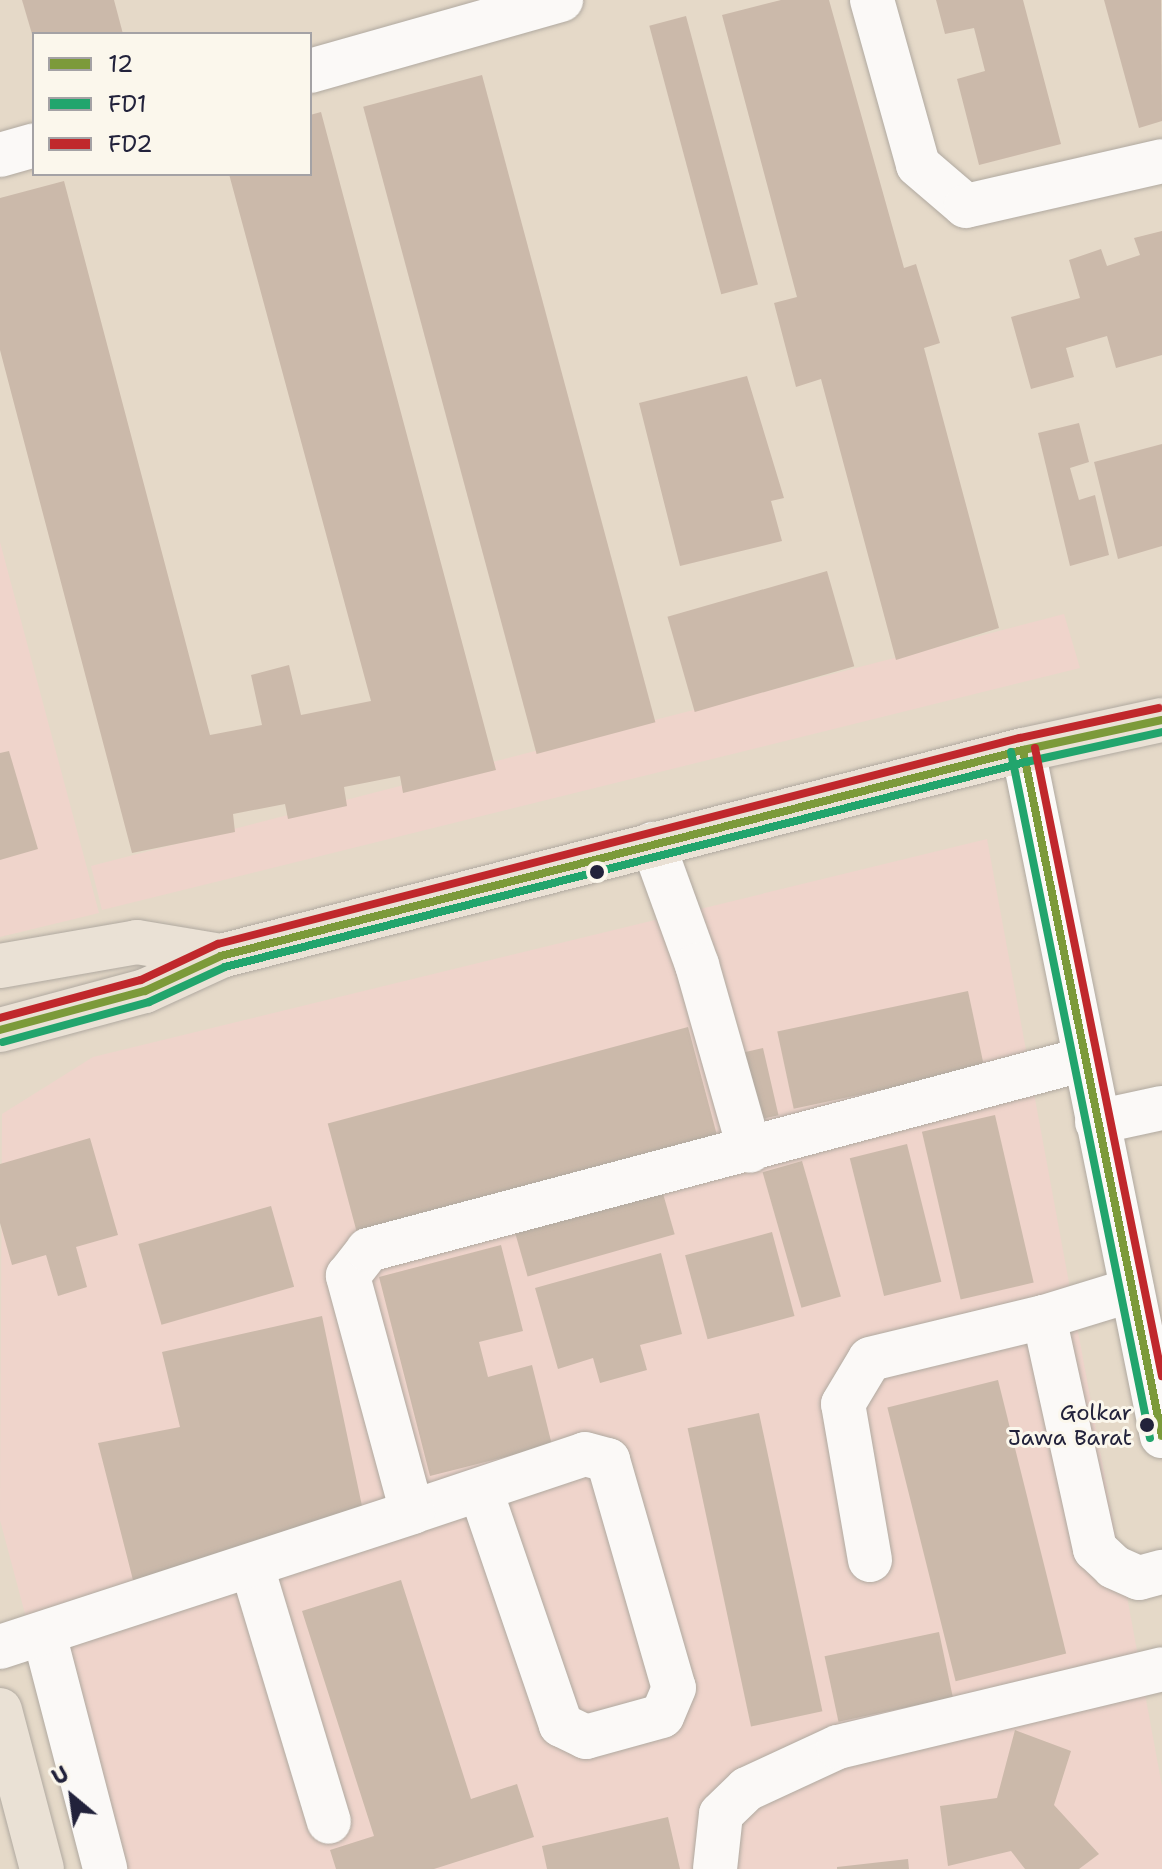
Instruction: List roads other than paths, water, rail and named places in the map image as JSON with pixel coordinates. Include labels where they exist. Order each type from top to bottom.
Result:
[{"type":"main road","points":[[6,1031],[145,991],[221,956],[1023,750],[1162,720]]},
{"type":"main road","points":[[0,966],[137,942],[221,956]]},
{"type":"main road","points":[[0,1710],[9,1766],[42,1869]]},
{"type":"street","points":[[312,70],[561,0]]},
{"type":"street","points":[[872,0],[918,165],[966,206],[1162,161]]},
{"type":"street","points":[[0,155],[32,146]]},
{"type":"street","points":[[1023,750],[1162,1436]]},
{"type":"street","points":[[653,844],[697,965],[750,1151]]},
{"type":"street","points":[[412,1512],[348,1276],[356,1261],[368,1250],[750,1151],[1085,1059]]},
{"type":"street","points":[[1097,1122],[1162,1108]]},
{"type":"street","points":[[870,1560],[843,1404],[870,1359],[1044,1317],[1132,1290]]},
{"type":"street","points":[[1044,1317],[1095,1549],[1114,1567],[1139,1578],[1162,1572]]},
{"type":"street","points":[[0,1647],[252,1567],[585,1454],[608,1460],[674,1688],[662,1716],[586,1737],[561,1725],[481,1491]]},
{"type":"street","points":[[252,1567],[329,1822]]},
{"type":"street","points":[[44,1634],[105,1869]]},
{"type":"street","points":[[715,1869],[721,1814],[747,1789],[825,1753],[1162,1669]]},
{"type":"place","name":"Golkar Jawa Barat","points":[[1147,1425]]}]
